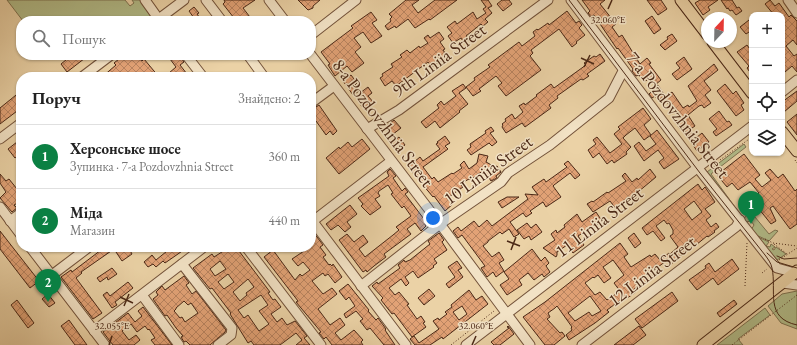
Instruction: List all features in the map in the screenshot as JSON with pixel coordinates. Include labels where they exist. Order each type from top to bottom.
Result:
[{"type":"main road","points":[[681,0],[701,26]]},
{"type":"main road","points":[[718,48],[749,89]]},
{"type":"main road","points":[[785,136],[797,151]]},
{"type":"main road","points":[[703,345],[796,272]]},
{"type":"street","points":[[145,0],[155,16]]},
{"type":"street","points":[[163,16],[184,0]]},
{"type":"street","points":[[206,0],[218,16]]},
{"type":"street","points":[[269,0],[281,16]]},
{"type":"street","points":[[316,31],[356,0]]},
{"type":"street","name":"9th Liniia Street","points":[[367,129],[399,110],[548,0]]},
{"type":"street","name":"7-a Pozdovzhnia Street","points":[[571,0],[623,71],[777,268]]},
{"type":"street","points":[[788,0],[797,13]]},
{"type":"street","points":[[89,72],[104,60]]},
{"type":"street","points":[[190,60],[198,72]]},
{"type":"street","points":[[252,60],[260,72]]},
{"type":"street","name":"8-a Pozdovzhnia Street","points":[[315,60],[530,345]]},
{"type":"street","name":"10 Liniia Street","points":[[361,286],[440,224],[501,182],[508,173],[550,145],[609,98],[623,71]]},
{"type":"street","points":[[785,90],[797,80]]},
{"type":"street","points":[[316,99],[334,86]]},
{"type":"street","points":[[0,139],[16,127]]},
{"type":"street","name":"11 Liniia Street","points":[[466,345],[504,309],[749,128]]},
{"type":"street","points":[[316,217],[391,161]]},
{"type":"street","points":[[0,207],[16,229]]},
{"type":"street","points":[[10,221],[16,217]]},
{"type":"street","name":"12 Liniia Street","points":[[582,345],[736,227],[740,220]]},
{"type":"street","points":[[316,225],[406,345]]},
{"type":"street","points":[[34,252],[104,345]]},
{"type":"street","points":[[52,275],[82,252]]},
{"type":"street","points":[[94,331],[198,252]]},
{"type":"street","points":[[250,252],[321,345]]},
{"type":"street","points":[[182,264],[232,328],[231,335],[218,345]]},
{"type":"street","points":[[796,272],[777,268],[780,286],[797,285]]},
{"type":"street","points":[[142,295],[179,345]]},
{"type":"path","points":[[773,243],[788,255]]},
{"type":"path","points":[[732,345],[797,295]]},
{"type":"path","points":[[451,345],[504,309]]},
{"type":"green space","points":[[7,0],[125,0],[130,6],[134,3],[132,0],[143,0],[152,16],[19,16]]},
{"type":"green space","points":[[744,144],[746,147],[711,174],[739,214],[707,172]]},
{"type":"green space","points":[[750,211],[769,234],[775,230],[778,231],[769,241],[754,234],[751,230],[754,225],[751,221],[745,222],[743,220]]},
{"type":"green space","points":[[756,236],[769,242],[766,246],[770,247],[771,244],[775,247],[772,249],[774,250],[776,247],[786,254],[777,260]]},
{"type":"green space","points":[[797,291],[797,329],[781,323],[768,306],[782,294]]},
{"type":"green space","points":[[765,308],[770,315],[738,339],[743,345],[717,345]]},
{"type":"building","points":[[224,0],[255,0],[243,8],[249,16],[232,16],[223,4],[225,2]]},
{"type":"building","points":[[298,0],[320,0],[313,6],[313,8],[308,10]]},
{"type":"building","points":[[406,0],[419,0],[412,5],[418,13],[435,0],[457,0],[430,20],[429,19],[415,28],[408,19],[396,28],[395,26],[388,30],[385,26],[391,21],[390,19],[392,17],[389,14]]},
{"type":"building","points":[[481,0],[488,0],[492,6],[488,8],[492,13],[485,19],[488,22],[483,26],[481,24],[466,36],[469,40],[464,43],[461,38],[453,43],[448,36],[452,33],[447,27],[455,21],[457,24],[473,12],[477,19],[486,13],[483,9],[486,7]]},
{"type":"building","points":[[502,0],[509,0],[512,4],[503,11],[497,4]]},
{"type":"building","points":[[582,0],[605,0],[600,4],[616,24],[612,27],[619,37],[622,35],[640,64],[647,58],[651,63],[649,64],[661,80],[655,85],[650,78],[644,82],[639,75],[636,76],[632,71],[633,69],[618,48],[617,49],[594,15],[591,17],[588,13],[590,11]]},
{"type":"building","points":[[647,0],[661,0],[667,9],[658,15]]},
{"type":"building","points":[[700,0],[718,0],[708,7],[710,10],[707,12],[701,12],[695,3]]},
{"type":"building","points":[[721,0],[732,0],[737,8],[739,7],[742,11],[737,14],[737,12],[734,12],[732,10],[730,11],[728,8],[727,9]]},
{"type":"building","points":[[770,0],[775,6],[779,3],[789,17],[791,15],[797,21],[797,45],[793,40],[786,46],[794,56],[797,54],[797,72],[792,66],[785,72],[785,12],[772,12],[765,4]]},
{"type":"building","points":[[194,7],[199,13],[197,14],[198,16],[193,16],[189,11]]},
{"type":"building","points":[[567,11],[576,23],[579,21],[582,25],[579,28],[585,35],[576,42],[577,43],[572,47],[559,29],[531,50],[533,53],[530,56],[541,70],[506,96],[498,86],[502,83],[496,76],[479,89],[481,91],[473,96],[466,87],[475,80],[474,78],[490,67],[488,65],[519,42],[522,46],[535,36],[533,32],[548,23],[549,25]]},
{"type":"building","points":[[371,12],[377,20],[372,23],[382,36],[371,43],[363,32],[354,38],[361,47],[355,52],[364,63],[352,72],[347,66],[335,76],[328,65],[330,64],[321,52],[353,28],[351,26]]},
{"type":"building","points":[[652,16],[661,29],[654,34],[645,21]]},
{"type":"building","points":[[749,20],[749,32],[746,34],[740,27]]},
{"type":"building","points":[[439,32],[444,39],[440,42],[448,57],[433,66],[431,66],[428,62],[396,86],[392,81],[385,86],[380,78],[383,76],[382,74],[393,67],[391,64],[402,57],[400,55],[407,50],[410,53],[419,46],[420,48],[428,43],[424,38],[428,35],[430,38]]},
{"type":"building","points":[[672,34],[677,41],[665,50],[660,45]]},
{"type":"building","points":[[747,45],[749,48],[749,66],[737,52]]},
{"type":"building","points":[[600,54],[605,61],[587,74],[589,76],[583,80],[581,79],[557,96],[558,98],[549,105],[551,108],[525,127],[522,123],[506,133],[502,127],[502,124],[506,121],[505,119],[512,114],[515,119],[523,112],[519,106],[524,103],[525,105],[551,84],[554,88],[586,65],[584,63]]},
{"type":"building","points":[[684,57],[692,69],[677,80],[672,74],[680,68],[676,63]]},
{"type":"building","points":[[66,60],[83,60],[67,72],[61,64]]},
{"type":"building","points":[[118,60],[145,60],[155,72],[108,72],[116,65],[114,63]]},
{"type":"building","points":[[171,60],[183,60],[184,62],[180,65],[185,72],[170,72],[176,67]]},
{"type":"building","points":[[714,64],[718,70],[704,81],[711,90],[705,95],[711,103],[704,108],[702,105],[699,106],[688,115],[695,126],[689,130],[696,138],[702,133],[709,142],[697,151],[683,127],[680,129],[674,120],[678,117],[664,98],[672,92],[683,108],[688,105],[689,107],[697,101],[688,86]]},
{"type":"building","points":[[351,75],[357,83],[355,85],[359,91],[353,95],[343,81]]},
{"type":"building","points":[[463,84],[466,88],[459,93],[468,104],[440,128],[435,121],[426,128],[421,122],[439,108],[437,105],[441,101],[444,105],[456,96],[452,91]]},
{"type":"building","points":[[725,84],[733,94],[736,91],[744,103],[741,105],[744,110],[736,116],[717,91]]},
{"type":"building","points":[[658,85],[665,96],[658,100],[655,96],[652,98],[649,94],[652,91],[651,90]]},
{"type":"building","points":[[368,87],[372,93],[368,96],[374,103],[365,110],[360,104],[366,101],[360,93]]},
{"type":"building","points":[[797,91],[797,101],[785,111],[785,100]]},
{"type":"building","points":[[16,95],[16,112],[0,124],[0,108]]},
{"type":"building","points":[[319,105],[337,131],[333,135],[330,131],[326,135],[316,121],[316,107]]},
{"type":"building","points":[[643,108],[651,119],[644,125],[651,135],[644,140],[635,128],[623,138],[631,147],[626,152],[627,154],[614,163],[612,160],[607,164],[599,153],[593,158],[588,150],[596,144],[593,140],[597,137],[610,153],[622,144],[614,134],[620,129],[618,127]]},
{"type":"building","points":[[719,111],[727,122],[729,121],[732,125],[716,136],[713,132],[717,129],[709,119]]},
{"type":"building","points":[[797,114],[797,135],[787,122]]},
{"type":"building","points":[[394,120],[401,128],[392,135],[385,127]]},
{"type":"building","points":[[491,127],[494,131],[490,133],[497,142],[492,146],[489,143],[471,155],[467,150],[471,147],[470,144],[486,133],[485,131]]},
{"type":"building","points":[[657,130],[679,159],[664,169],[659,162],[664,158],[658,150],[644,161],[634,146],[639,142],[646,151],[656,144],[650,136]]},
{"type":"building","points":[[445,136],[450,143],[445,146],[448,149],[423,167],[432,179],[434,177],[438,182],[452,173],[453,174],[462,168],[460,165],[464,161],[469,169],[477,163],[479,154],[488,156],[486,162],[495,167],[497,166],[501,172],[496,176],[497,178],[491,181],[484,170],[470,180],[469,179],[460,184],[463,187],[449,197],[454,203],[445,211],[434,196],[433,197],[408,167],[420,157],[423,161],[440,149],[436,144]]},
{"type":"building","points":[[399,137],[405,145],[397,151],[391,143]]},
{"type":"building","points":[[362,139],[370,149],[339,174],[326,158],[339,147],[340,149],[348,142],[352,147]]},
{"type":"building","points":[[16,143],[16,157],[15,158],[8,149]]},
{"type":"building","points":[[744,154],[760,175],[755,179],[762,187],[771,180],[765,173],[770,169],[778,178],[783,174],[795,191],[797,189],[797,224],[790,229],[773,206],[770,208],[776,221],[771,224],[751,199],[759,193],[750,182],[738,190],[732,183],[727,187],[717,175]]},
{"type":"building","points":[[568,161],[580,175],[575,179],[570,173],[553,186],[561,197],[546,207],[543,202],[530,211],[532,213],[526,217],[523,213],[510,222],[519,234],[514,237],[509,229],[502,234],[500,232],[483,246],[492,257],[499,252],[504,260],[499,263],[504,271],[496,277],[493,272],[487,277],[481,268],[485,266],[462,235],[458,238],[453,231],[458,227],[461,231],[474,221],[479,227],[487,220],[492,226],[528,199],[525,194],[538,195],[532,187],[544,179],[546,182],[567,167],[564,164]]},
{"type":"building","points":[[390,169],[396,176],[393,178],[402,191],[405,188],[408,192],[405,194],[427,223],[421,231],[415,223],[407,229],[411,234],[384,254],[386,257],[367,272],[366,270],[363,272],[339,240],[347,234],[354,242],[363,235],[368,242],[359,249],[365,257],[399,230],[396,227],[411,216],[404,206],[402,208],[391,194],[393,193],[388,185],[379,191],[378,193],[380,196],[375,199],[381,207],[370,215],[361,206],[363,204],[358,198],[389,176],[387,172]]},
{"type":"building","points":[[650,169],[656,177],[638,192],[640,195],[635,199],[633,196],[616,209],[610,201],[593,212],[587,204],[592,201],[593,202],[626,181],[622,176],[625,173],[632,182],[637,178],[638,180]]},
{"type":"building","points":[[0,174],[6,181],[9,179],[16,188],[16,204],[14,205],[16,209],[12,212],[0,198],[6,192],[0,183]]},
{"type":"building","points":[[698,184],[702,190],[705,187],[715,202],[705,209],[711,216],[706,220],[711,227],[716,223],[719,227],[714,231],[715,232],[708,237],[707,236],[696,245],[693,242],[686,248],[688,250],[670,265],[666,261],[658,267],[662,272],[634,289],[636,292],[623,301],[622,299],[607,310],[609,312],[595,323],[569,340],[566,335],[572,330],[572,327],[557,306],[548,313],[550,317],[547,319],[560,333],[562,332],[565,336],[554,345],[545,345],[523,317],[545,302],[620,243],[628,254],[624,257],[631,267],[650,255],[651,257],[655,254],[660,260],[678,247],[670,236],[673,234],[673,230],[669,223],[667,224],[664,220],[656,226],[665,238],[661,241],[653,231],[647,235],[642,228]],"holes":[[[694,201],[702,212],[692,220],[684,209]],[[613,260],[624,275],[614,283],[620,291],[607,300],[600,292],[595,295],[585,283],[598,275],[604,283],[611,278],[603,267]],[[590,296],[601,311],[592,316],[589,312],[575,321],[568,313]]]},
{"type":"building","points":[[507,197],[519,197],[502,208],[498,202]]},
{"type":"building","points":[[350,205],[357,214],[347,222],[351,227],[345,232],[338,225],[331,230],[326,224]]},
{"type":"building","points":[[596,212],[602,221],[578,236],[584,245],[573,253],[567,245],[557,252],[556,257],[543,248],[555,240],[551,234],[556,230],[557,233],[565,227],[564,225],[577,214],[582,222]]},
{"type":"building","points":[[527,223],[531,228],[536,224],[542,232],[531,240],[529,236],[524,239],[517,230]]},
{"type":"building","points":[[0,231],[39,281],[30,288],[0,249]]},
{"type":"building","points":[[439,233],[444,240],[442,242],[447,250],[434,259],[437,263],[433,266],[434,267],[418,278],[413,271],[405,277],[409,283],[406,286],[401,279],[389,288],[395,295],[399,292],[409,304],[407,305],[417,319],[421,316],[425,322],[423,323],[426,327],[412,337],[394,313],[392,314],[381,300],[383,298],[372,286],[377,282],[378,284],[400,268],[398,265],[404,260],[405,262],[410,260],[430,244],[428,241]]},
{"type":"building","points":[[634,233],[641,243],[635,248],[628,238]]},
{"type":"building","points":[[316,236],[323,245],[320,247],[326,255],[323,257],[329,265],[330,264],[332,266],[333,264],[342,277],[335,283],[328,274],[325,276],[323,273],[312,281],[323,294],[332,288],[337,294],[318,309],[330,325],[340,318],[345,325],[335,333],[341,340],[354,330],[363,340],[361,342],[363,345],[332,345],[326,337],[324,339],[319,333],[321,332],[296,302],[298,301],[264,257],[270,252],[274,252],[295,280],[300,274],[302,276],[310,270],[303,262],[298,266],[292,259],[302,252],[316,252]]},
{"type":"building","points":[[532,249],[541,261],[545,257],[549,263],[546,266],[550,272],[544,277],[542,274],[534,280],[528,273],[519,280],[522,285],[507,295],[500,285],[509,279],[504,272]]},
{"type":"building","points":[[98,252],[110,252],[81,272],[82,273],[76,278],[102,313],[93,319],[61,277],[71,270],[72,272]]},
{"type":"building","points":[[116,252],[131,252],[132,254],[122,261]]},
{"type":"building","points":[[166,252],[181,252],[165,263],[163,261],[156,267],[153,264],[148,267],[144,262],[152,255],[156,260]]},
{"type":"building","points":[[222,252],[240,252],[270,292],[268,293],[273,300],[275,299],[281,307],[271,314],[277,322],[282,318],[287,325],[295,321],[307,336],[304,338],[310,345],[296,345],[302,340],[296,333],[280,345],[254,345],[251,341],[248,343],[230,314],[231,313],[212,288],[210,289],[193,268],[212,254],[214,257]],"holes":[[[220,261],[226,269],[215,276],[210,269]],[[228,274],[234,282],[224,289],[218,282]],[[248,279],[254,287],[246,293],[247,295],[240,301],[233,292]],[[261,295],[268,305],[259,311],[269,324],[259,331],[248,315],[244,318],[238,310]]]},
{"type":"building","points":[[732,259],[739,269],[718,285],[713,278],[697,290],[689,280],[706,268],[705,266],[709,263],[715,272]]},
{"type":"building","points":[[457,261],[462,268],[458,270],[463,277],[449,288],[446,284],[455,277],[448,267]]},
{"type":"building","points":[[112,268],[117,274],[108,280],[107,277],[100,282],[97,278]]},
{"type":"building","points":[[184,276],[189,283],[186,285],[192,294],[196,291],[226,330],[225,332],[210,345],[190,345],[186,341],[184,342],[181,337],[183,336],[167,315],[165,316],[153,299],[158,295],[156,292],[162,286],[165,290]],"holes":[[[184,301],[188,305],[191,303],[198,313],[185,322],[182,317],[180,318],[174,311]]]},
{"type":"building","points":[[128,282],[133,288],[115,302],[117,305],[112,308],[103,295],[107,292],[110,296]]},
{"type":"building","points":[[348,284],[369,310],[368,311],[376,320],[378,318],[395,345],[384,345],[370,328],[367,330],[360,321],[363,319],[356,311],[346,318],[344,314],[355,306],[349,297],[346,300],[339,291]]},
{"type":"building","points":[[429,289],[435,296],[424,305],[418,298]]},
{"type":"building","points":[[469,290],[476,300],[482,296],[488,304],[443,339],[442,337],[430,345],[415,345],[410,339],[414,336],[419,343],[439,329],[433,321],[438,318],[439,320],[447,314],[445,312],[452,307],[451,305]],"holes":[[[462,306],[467,314],[459,320],[453,312]]]},
{"type":"building","points":[[672,292],[678,301],[642,328],[635,319]]},
{"type":"building","points":[[48,294],[55,303],[49,307],[42,299]]},
{"type":"building","points":[[17,300],[34,323],[28,328],[11,305]]},
{"type":"building","points":[[734,300],[737,304],[720,317],[717,313]]},
{"type":"building","points":[[143,307],[172,345],[155,345],[151,340],[155,338],[149,329],[148,330],[145,326],[137,332],[131,324],[122,331],[129,340],[136,335],[140,340],[134,345],[113,345],[103,332],[128,313],[135,322],[142,316],[138,311]]},
{"type":"building","points":[[69,320],[87,345],[75,345],[61,326]]},
{"type":"building","points":[[508,326],[514,334],[500,345],[494,345],[491,342],[509,328],[507,327]]},
{"type":"building","points":[[639,326],[646,335],[633,345],[614,345]]},
{"type":"tram line","points":[[569,0],[700,173],[767,258],[772,268],[773,294],[776,310],[780,316],[797,325]]},
{"type":"tram line","points":[[767,253],[777,262],[797,268]]},
{"type":"tram line","points":[[777,256],[784,259],[797,258]]},
{"type":"place","name":"Херсонське шосе","points":[[751,224]]},
{"type":"place","name":"Міда","points":[[48,302]]}]
